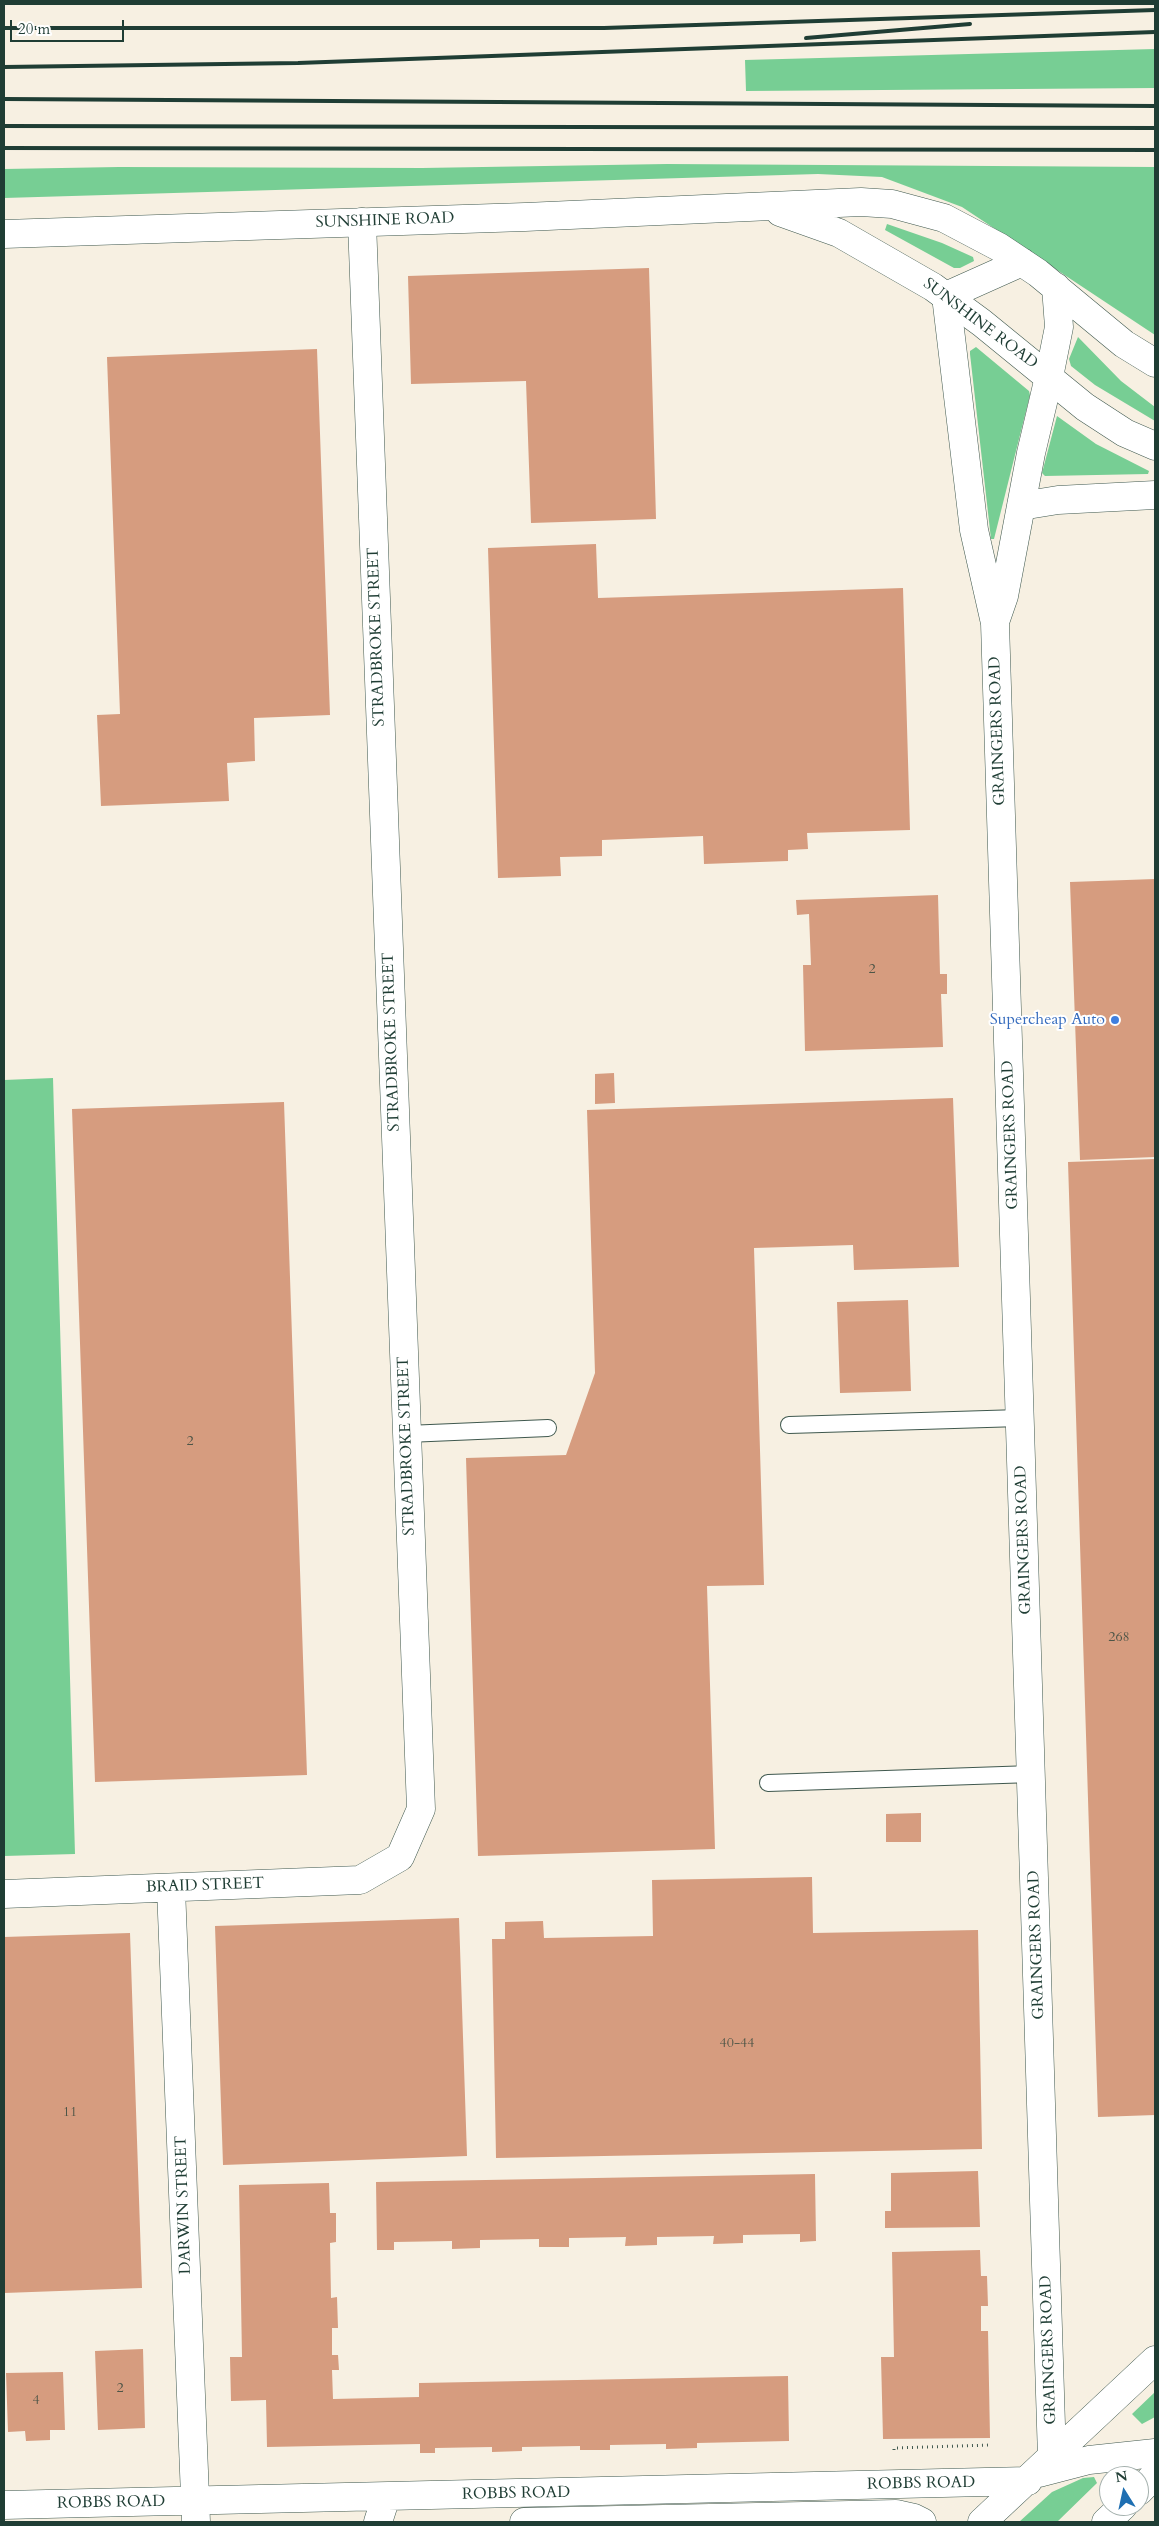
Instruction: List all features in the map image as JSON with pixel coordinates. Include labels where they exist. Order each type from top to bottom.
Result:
[{"type":"main road","name":"SUNSHINE ROAD","points":[[4,234],[766,208],[861,202],[900,206],[926,212],[960,225],[1022,262],[1056,287],[1124,344],[1155,363]]},
{"type":"main road","name":"SUNSHINE ROAD","points":[[766,208],[839,233],[888,260],[946,296],[1103,420],[1155,446]]},
{"type":"main road","name":"STRADBROKE STREET","points":[[362,222],[421,1809],[400,1857]]},
{"type":"main road","points":[[946,296],[1022,262]]},
{"type":"main road","name":"GRAINGERS ROAD","points":[[995,623],[1004,596],[1059,327],[1056,287]]},
{"type":"main road","name":"GRAINGERS ROAD","points":[[946,296],[974,530],[995,623],[1032,1774],[1038,2471]]},
{"type":"main road","points":[[1021,506],[1058,500],[1155,496]]},
{"type":"main road","name":"BRAID STREET","points":[[4,1894],[360,1880],[400,1857]]},
{"type":"main road","name":"DARWIN STREET","points":[[171,1888],[195,2512]]},
{"type":"main road","points":[[982,2522],[1155,2360]]},
{"type":"main road","points":[[1038,2471],[1089,2460],[1155,2453]]},
{"type":"main road","name":"ROBBS ROAD","points":[[4,2505],[195,2512],[382,2510],[1038,2471]]},
{"type":"main road","name":"ROBBS ROAD","points":[[524,2522],[896,2514],[922,2522]]},
{"type":"lane","points":[[789,1426],[1020,1418]]},
{"type":"lane","points":[[407,1434],[548,1428]]},
{"type":"lane","points":[[768,1783],[1032,1774]]},
{"type":"path","points":[[894,2448],[991,2445]]},
{"type":"green space","points":[[1155,49],[1155,88],[746,91],[745,60]]},
{"type":"green space","points":[[667,164],[1155,167],[1155,335],[962,207],[882,177],[818,174],[4,198],[4,169],[119,167],[422,168]]},
{"type":"green space","points":[[887,224],[942,243],[973,257],[974,261],[960,268],[954,268],[885,230]]},
{"type":"green space","points":[[1078,337],[1121,381],[1155,407],[1155,421],[1095,385],[1071,366],[1069,359]]},
{"type":"green space","points":[[976,347],[1029,391],[1030,395],[994,539],[991,539],[970,354],[970,351]]},
{"type":"green space","points":[[1057,416],[1096,444],[1149,471],[1148,474],[1045,476],[1042,473]]},
{"type":"green space","points":[[53,1078],[75,1854],[4,1856],[4,1080]]},
{"type":"green space","points":[[1155,2392],[1155,2417],[1142,2424],[1132,2414]]},
{"type":"green space","points":[[1094,2477],[1097,2483],[1057,2522],[1019,2522],[1052,2492],[1083,2478]]},
{"type":"building","points":[[649,268],[656,519],[531,523],[526,381],[411,384],[408,276]]},
{"type":"building","points":[[317,349],[330,715],[254,718],[255,761],[227,763],[229,801],[101,806],[97,715],[120,714],[107,357]]},
{"type":"building","points":[[596,544],[598,598],[903,588],[910,830],[807,833],[808,849],[788,850],[788,861],[704,864],[703,836],[602,840],[602,856],[560,857],[561,876],[498,878],[488,548]]},
{"type":"building","name":"Supercheap Auto","points":[[1155,879],[1155,1157],[1080,1160],[1070,882]]},
{"type":"building","points":[[938,895],[940,974],[947,974],[947,994],[941,994],[943,1047],[805,1051],[803,965],[811,965],[809,914],[797,915],[796,900]]},
{"type":"building","points":[[614,1073],[615,1103],[595,1104],[595,1074]]},
{"type":"building","points":[[953,1098],[959,1267],[854,1270],[853,1245],[754,1248],[764,1585],[707,1586],[715,1849],[478,1856],[466,1458],[566,1455],[595,1373],[587,1110]]},
{"type":"building","points":[[284,1102],[307,1775],[95,1782],[72,1109]]},
{"type":"building","points":[[1155,1159],[1155,2115],[1098,2117],[1068,1162]]},
{"type":"building","points":[[908,1300],[911,1391],[840,1393],[837,1302]]},
{"type":"building","points":[[921,1813],[921,1842],[886,1842],[886,1814]]},
{"type":"building","points":[[812,1877],[813,1933],[978,1930],[982,2149],[496,2158],[492,1939],[505,1939],[505,1922],[543,1921],[544,1938],[653,1936],[652,1880]]},
{"type":"building","points":[[459,1918],[467,2156],[223,2165],[215,1926]]},
{"type":"building","points":[[130,1933],[142,2288],[4,2293],[4,1937]]},
{"type":"building","points":[[978,2171],[980,2227],[885,2228],[885,2211],[891,2211],[891,2173]]},
{"type":"building","points":[[815,2174],[816,2241],[800,2242],[800,2234],[743,2235],[743,2243],[713,2244],[714,2236],[657,2237],[657,2245],[625,2246],[626,2237],[569,2238],[569,2247],[539,2247],[539,2239],[480,2240],[480,2248],[452,2249],[452,2241],[394,2242],[394,2250],[377,2250],[376,2182]]},
{"type":"building","points":[[329,2183],[330,2213],[336,2213],[336,2242],[330,2243],[331,2298],[337,2297],[338,2328],[332,2328],[332,2355],[338,2355],[339,2370],[332,2370],[333,2399],[419,2397],[419,2383],[788,2376],[789,2441],[697,2443],[697,2448],[666,2449],[666,2444],[610,2445],[610,2450],[580,2450],[580,2446],[522,2447],[522,2451],[492,2452],[492,2447],[435,2448],[435,2453],[420,2453],[420,2444],[267,2447],[266,2400],[231,2401],[230,2357],[242,2357],[239,2185]]},
{"type":"building","points":[[980,2250],[981,2276],[987,2276],[988,2306],[981,2306],[981,2331],[988,2331],[990,2438],[883,2439],[881,2357],[894,2357],[892,2252]]},
{"type":"building","points":[[143,2349],[145,2428],[98,2430],[95,2351]]},
{"type":"building","points":[[63,2372],[65,2430],[50,2430],[50,2440],[26,2441],[25,2431],[8,2432],[6,2373]]},
{"type":"railway","points":[[4,28],[604,28],[1155,10]]},
{"type":"railway","points":[[806,38],[970,24]]},
{"type":"railway","points":[[4,67],[298,63],[1155,32]]},
{"type":"railway","points":[[4,99],[1155,106]]},
{"type":"railway","points":[[4,126],[1155,128]]},
{"type":"railway","points":[[4,148],[1155,150]]},
{"type":"place","name":"Supercheap Auto","points":[[1115,1020]]}]
